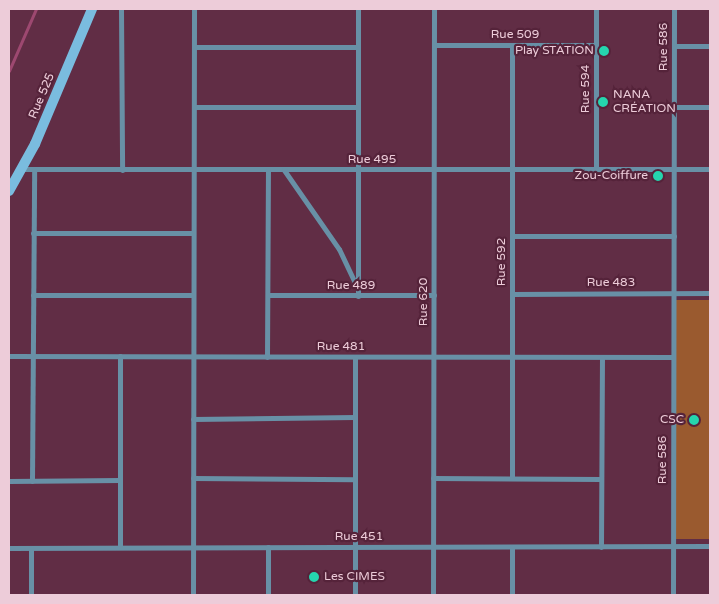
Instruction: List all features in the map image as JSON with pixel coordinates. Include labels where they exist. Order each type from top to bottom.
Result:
[{"type":"main road","name":"Rue 525","points":[[9,192],[22,169],[92,9]]},
{"type":"street","points":[[120,9],[122,170]]},
{"type":"street","points":[[193,595],[194,9]]},
{"type":"street","points":[[358,9],[358,292]]},
{"type":"street","name":"Rue 620","points":[[433,595],[434,9]]},
{"type":"street","name":"Rue 594","points":[[596,9],[596,169]]},
{"type":"street","name":"Rue 586","points":[[673,595],[674,9]]},
{"type":"street","name":"Rue 509","points":[[434,45],[596,45]]},
{"type":"street","name":"Rue 592","points":[[512,45],[512,478]]},
{"type":"street","points":[[674,46],[710,46]]},
{"type":"street","points":[[194,47],[358,47]]},
{"type":"street","points":[[194,107],[358,108]]},
{"type":"street","points":[[674,107],[710,107]]},
{"type":"street","name":"Rue 495","points":[[22,169],[710,169]]},
{"type":"street","points":[[32,481],[34,170]]},
{"type":"street","points":[[268,170],[268,356]]},
{"type":"street","points":[[284,170],[338,249],[358,292]]},
{"type":"street","points":[[33,233],[193,233]]},
{"type":"street","points":[[512,236],[674,236]]},
{"type":"street","name":"Rue 489","points":[[268,295],[358,292],[434,296]]},
{"type":"street","name":"Rue 483","points":[[512,294],[710,293]]},
{"type":"street","points":[[33,295],[193,295]]},
{"type":"street","name":"Rue 481","points":[[9,356],[674,357]]},
{"type":"street","points":[[120,356],[120,548]]},
{"type":"street","points":[[355,357],[355,595]]},
{"type":"street","points":[[601,547],[602,357]]},
{"type":"street","points":[[193,419],[355,417]]},
{"type":"street","points":[[193,478],[355,478]]},
{"type":"street","points":[[433,478],[601,479]]},
{"type":"street","points":[[9,481],[120,480]]},
{"type":"street","name":"Rue 451","points":[[9,548],[710,546]]},
{"type":"street","points":[[268,547],[268,595]]},
{"type":"street","points":[[512,547],[512,595]]},
{"type":"street","points":[[31,548],[31,595]]},
{"type":"shaded area","name":"CSC","points":[[676,300],[710,300],[710,539],[676,539]]},
{"type":"waterway","points":[[9,71],[36,9]]},
{"type":"place","name":"Play STATION","points":[[604,51]]},
{"type":"place","name":"NANA CRÉATION","points":[[603,102]]},
{"type":"place","name":"Zou-Coiffure","points":[[658,176]]},
{"type":"place","name":"CSC","points":[[694,420]]},
{"type":"place","name":"Les CIMES","points":[[314,577]]}]
